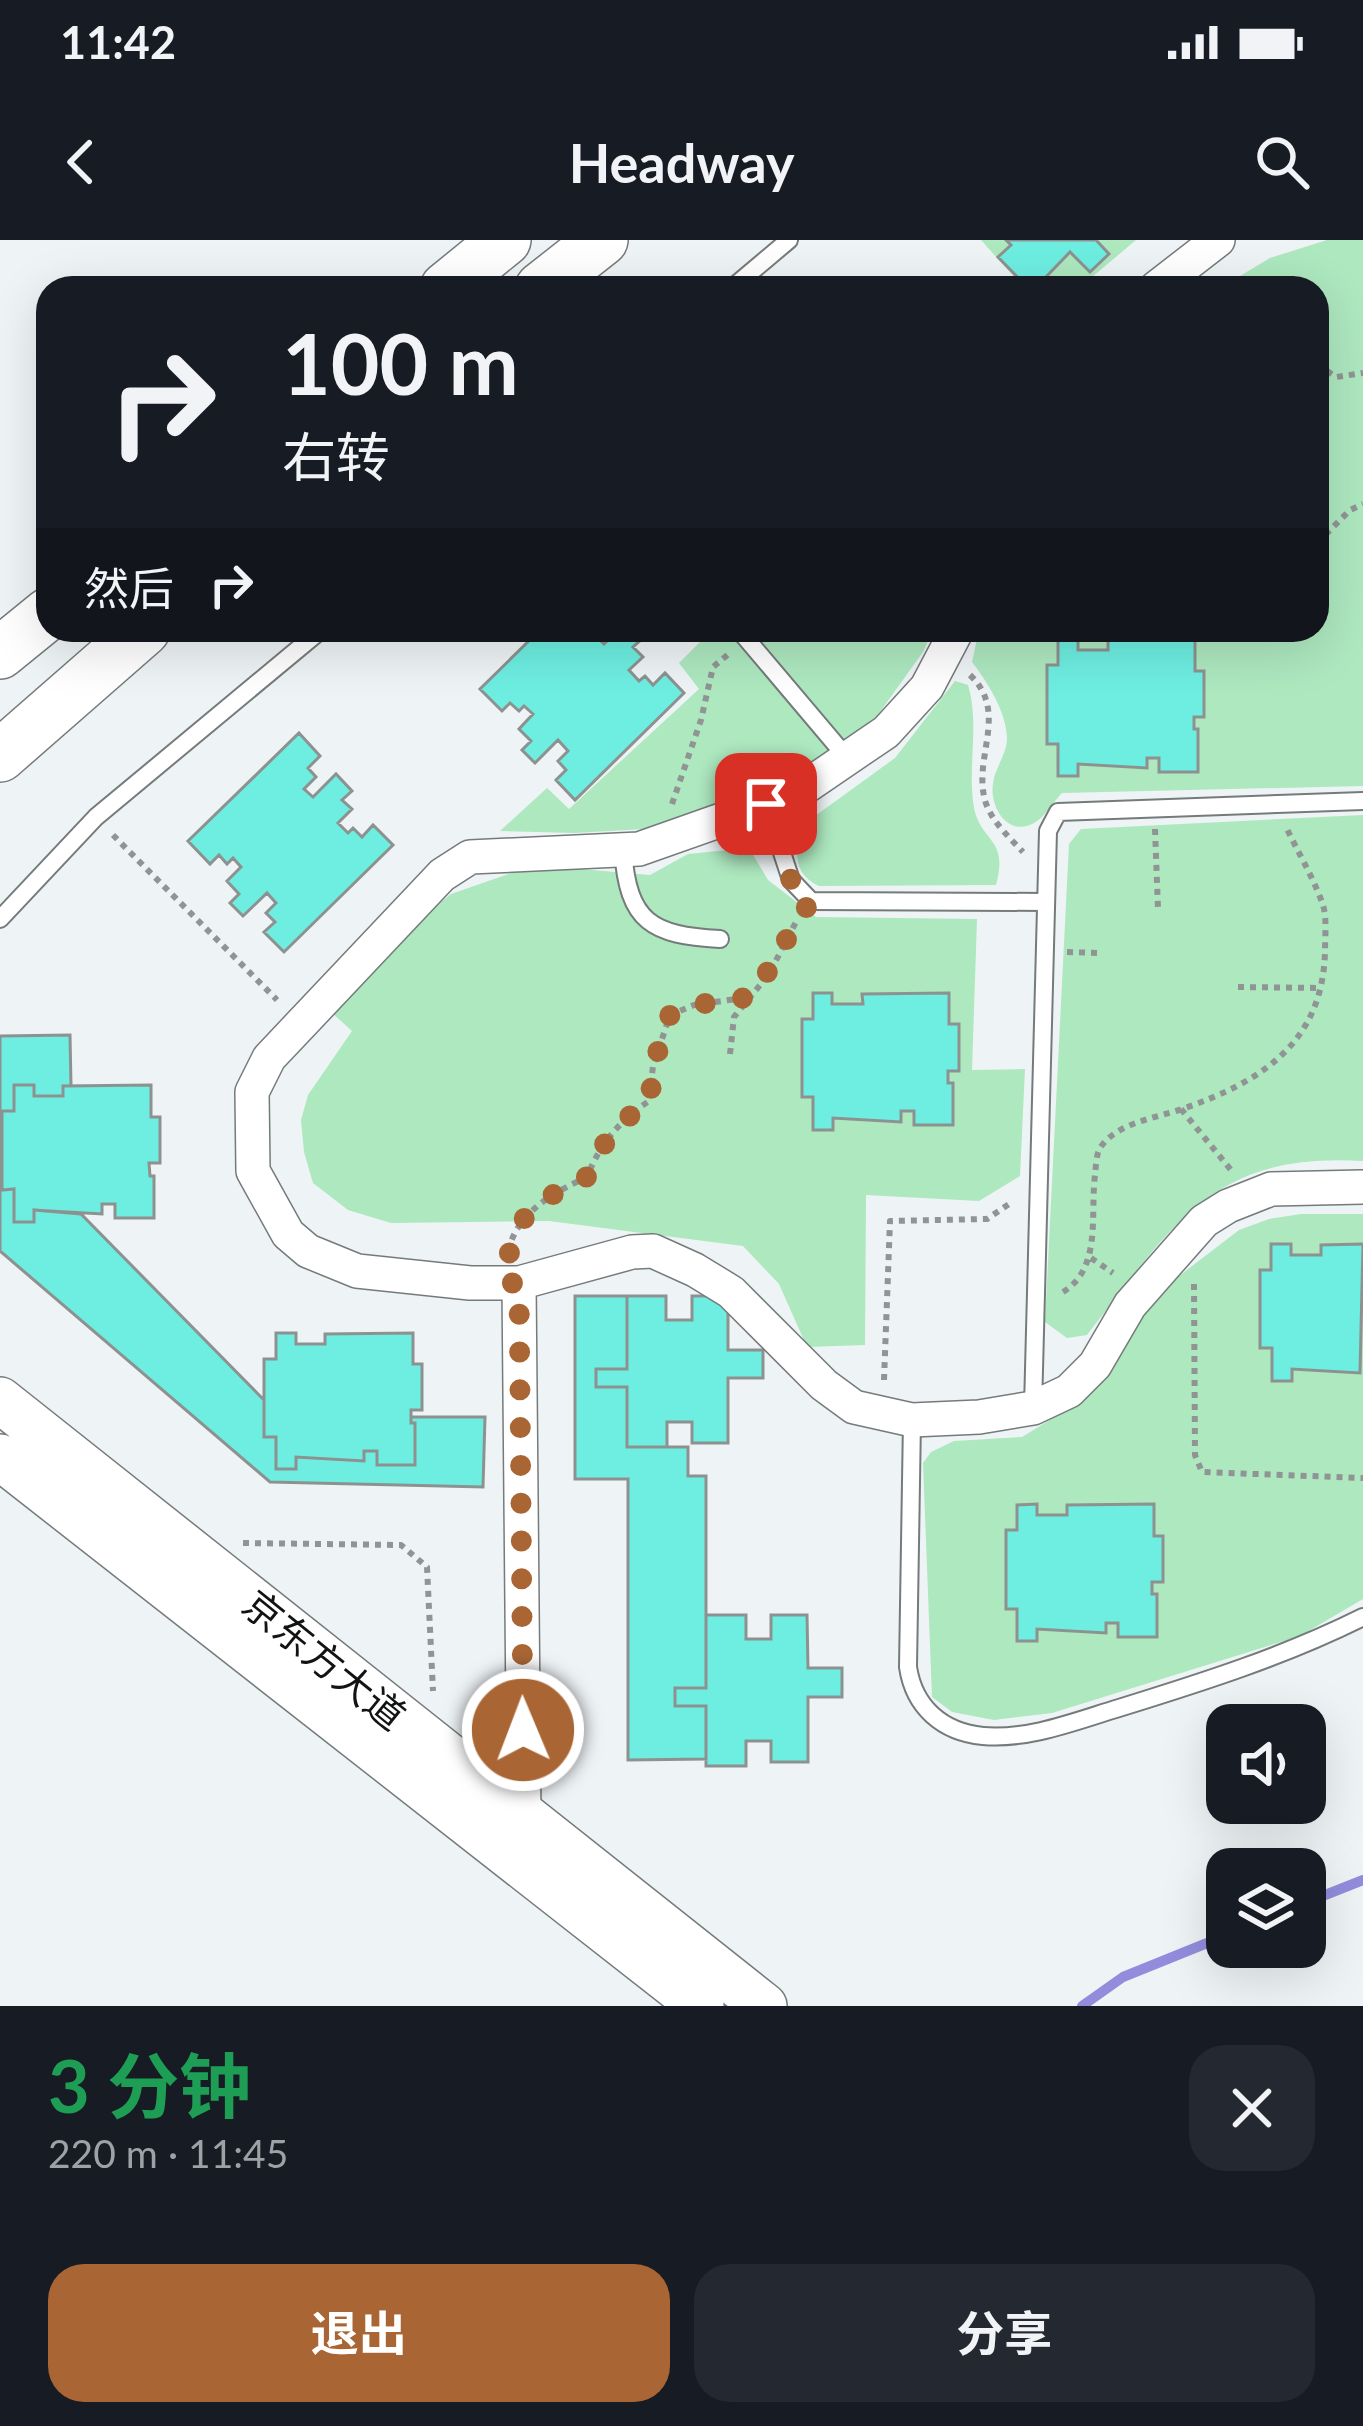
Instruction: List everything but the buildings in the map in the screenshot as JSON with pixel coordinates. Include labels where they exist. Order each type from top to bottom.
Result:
[{"type":"main road","points":[[461,276],[505,240]]},
{"type":"main road","points":[[556,276],[602,240]]},
{"type":"main road","points":[[0,653],[36,624]]},
{"type":"main road","points":[[0,756],[130,642]]},
{"type":"main road","name":"京东方大道","points":[[0,1400],[764,2006]]},
{"type":"main road","name":"京东方大道","points":[[0,1457],[701,2006]]},
{"type":"street","points":[[1172,276],[1218,240]]},
{"type":"street","points":[[950,642],[927,687],[898,718],[795,794],[623,850],[470,857],[442,874],[269,1058],[252,1092],[254,1171],[288,1234],[308,1251],[357,1271],[512,1283],[632,1252],[653,1251],[731,1292],[824,1385],[854,1407],[897,1417],[979,1417],[1033,1408],[1069,1391],[1095,1366],[1130,1305],[1194,1233],[1228,1206],[1271,1189],[1363,1187]]},
{"type":"street","points":[[512,1283],[524,1820]]},
{"type":"lane","points":[[746,276],[789,240]]},
{"type":"lane","points":[[0,919],[96,818],[307,642]]},
{"type":"lane","points":[[750,642],[848,759]]},
{"type":"lane","points":[[1033,1408],[1046,876],[1048,831],[1058,812],[1363,802]]},
{"type":"lane","points":[[766,804],[791,880],[811,901],[1046,902]]},
{"type":"lane","points":[[623,850],[633,899],[655,929],[676,936],[719,939]]},
{"type":"lane","points":[[897,1417],[912,1693],[931,1715],[955,1729],[983,1736],[1044,1730],[1282,1654],[1363,1617]]},
{"type":"path","points":[[1329,372],[1336,377],[1363,373]]},
{"type":"path","points":[[1329,531],[1363,504]]},
{"type":"path","points":[[658,842],[701,720],[713,667],[736,642]]},
{"type":"path","points":[[952,642],[979,683],[989,712],[984,800],[1009,837],[1046,876]]},
{"type":"path","points":[[1036,1298],[1063,1292],[1079,1281],[1091,1258],[1090,1211],[1098,1150],[1117,1131],[1232,1092],[1259,1076],[1290,1048],[1316,1007],[1325,909],[1276,805]]},
{"type":"path","points":[[1155,808],[1158,909]]},
{"type":"path","points":[[96,818],[301,1024]]},
{"type":"path","points":[[730,1054],[734,1017],[769,974],[788,931],[811,901]]},
{"type":"path","points":[[1238,986],[1321,988]]},
{"type":"path","points":[[512,1283],[508,1246],[519,1220],[557,1191],[586,1178],[596,1154],[622,1119],[650,1101],[653,1066],[670,1015],[694,1005],[750,997]]},
{"type":"path","points":[[1181,1109],[1252,1196]]},
{"type":"path","points":[[897,1417],[890,1221],[987,1219],[1038,1184]]},
{"type":"path","points":[[1194,1233],[1195,1455],[1202,1472],[1363,1478]]},
{"type":"path","points":[[178,1543],[401,1544],[428,1567],[435,1748]]},
{"type":"green space","points":[[981,240],[1136,240],[1093,276],[1013,276]]},
{"type":"green space","points":[[1327,240],[1363,240],[1363,786],[1062,793],[1037,821],[1018,827],[1010,824],[998,811],[993,793],[1006,728],[990,688],[972,662],[976,642],[1329,642],[1329,276],[1240,276],[1270,258]]},
{"type":"green space","points":[[700,642],[928,642],[877,716],[799,774],[662,828],[500,831],[547,788],[569,809],[699,689],[679,663]]},
{"type":"green space","points":[[955,681],[968,685],[974,808],[997,849],[996,885],[819,886],[810,881],[798,860],[804,824],[895,758]]},
{"type":"green space","points":[[1363,815],[1363,1161],[1311,1161],[1268,1169],[1231,1183],[1171,1230],[1087,1335],[1067,1338],[1045,1322],[1069,844],[1081,829]]},
{"type":"green space","points":[[749,848],[768,880],[816,917],[977,919],[972,1070],[1025,1069],[1020,1176],[979,1201],[866,1195],[865,1345],[807,1347],[779,1284],[743,1246],[549,1221],[391,1223],[348,1210],[313,1183],[301,1120],[308,1095],[352,1031],[330,1011],[411,926],[451,894],[534,865],[650,875],[688,854]]},
{"type":"green space","points":[[1301,1214],[1363,1214],[1363,1599],[1300,1636],[1052,1713],[994,1720],[952,1712],[932,1697],[923,1463],[931,1452],[954,1441],[1022,1437],[1089,1396],[1137,1316],[1170,1283],[1239,1230]]},
{"type":"waterway","points":[[1326,1895],[1363,1880]]},
{"type":"waterway","points":[[1082,2006],[1123,1977],[1206,1943]]},
{"type":"route","points":[[523,1730],[519,1283],[505,1283],[508,1246],[519,1220],[557,1191],[586,1178],[596,1154],[622,1119],[650,1101],[653,1066],[670,1015],[694,1005],[750,997],[769,974],[788,931],[811,901],[791,880],[766,804]]}]
